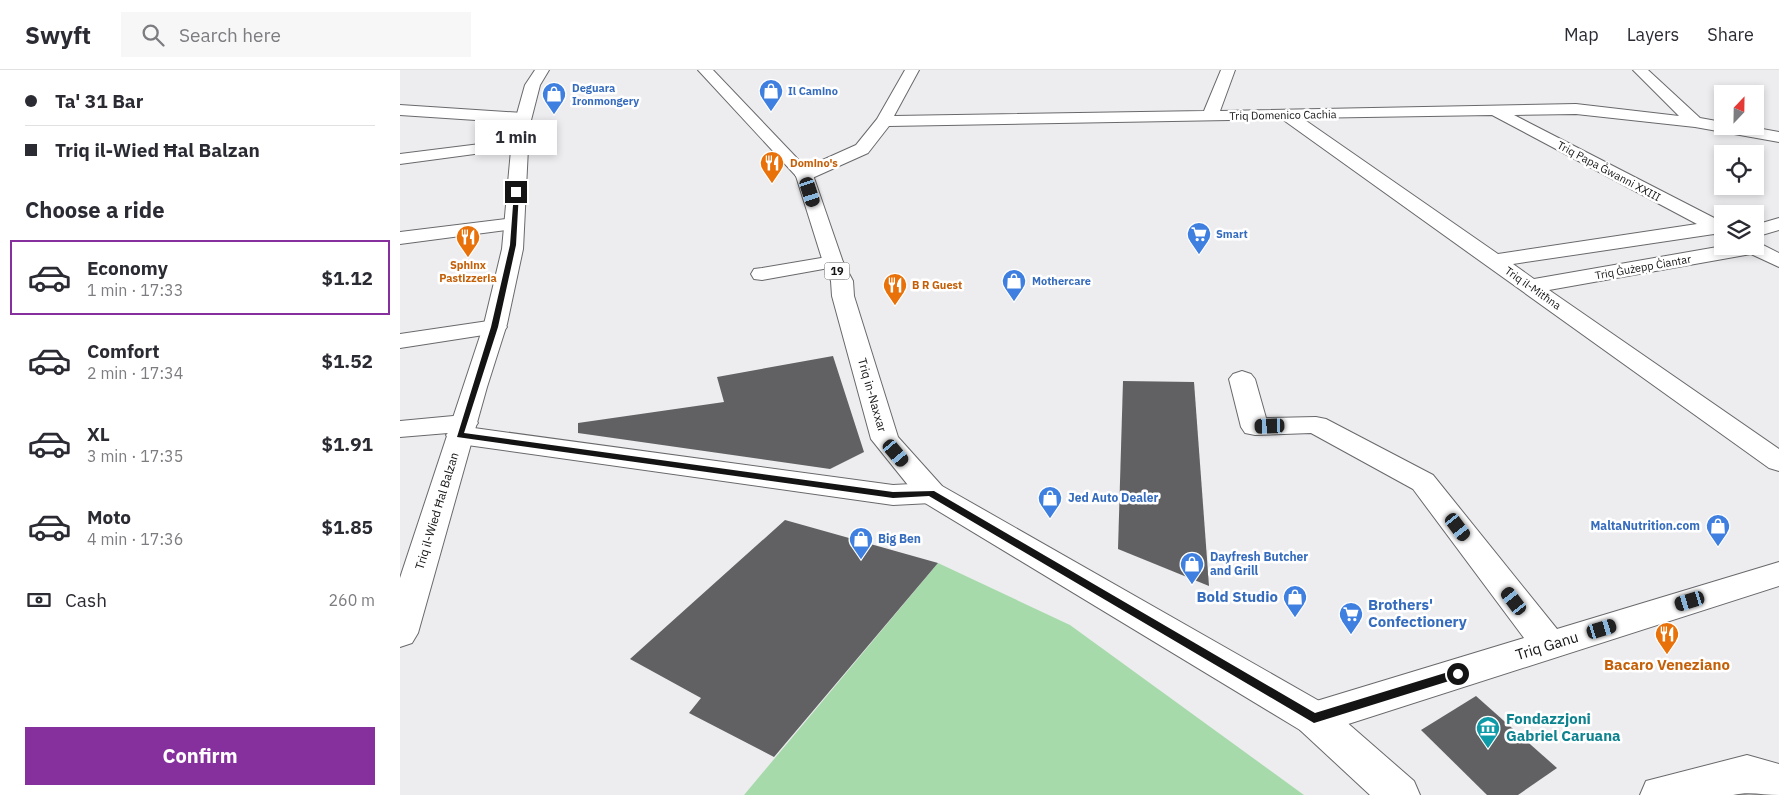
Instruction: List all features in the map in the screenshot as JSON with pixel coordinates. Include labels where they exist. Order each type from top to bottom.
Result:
[{"type":"street","name":"Triq il-Wied Ħal Balzan","points":[[400,633],[495,327],[513,245],[523,118],[534,80],[542,70]]},
{"type":"street","name":"Triq in-Naxxar","points":[[705,70],[804,175],[833,262],[842,281],[843,296],[885,439],[931,493],[1314,718],[1399,795]]},
{"type":"street","points":[[804,175],[862,149],[884,121],[912,70]]},
{"type":"street","points":[[1208,116],[1212,112],[1228,70]]},
{"type":"street","points":[[1640,70],[1695,122]]},
{"type":"street","name":"Triq Domenico Cachia","points":[[884,121],[1576,109],[1695,122],[1779,136]]},
{"type":"street","points":[[400,110],[523,118]]},
{"type":"street","name":"Triq Papa Ġwanni XXIII","points":[[1496,111],[1714,226]]},
{"type":"street","name":"Triq il-Mitħna","points":[[1287,115],[1779,462]]},
{"type":"street","points":[[400,159],[521,144]]},
{"type":"street","points":[[400,238],[514,224]]},
{"type":"street","name":"Triq Ġużepp Ċiantar","points":[[1764,235],[1779,224]]},
{"type":"street","points":[[1495,261],[1714,230]]},
{"type":"street","name":"Triq Ġużepp Ċiantar","points":[[1532,286],[1714,250]]},
{"type":"street","points":[[1764,250],[1779,261]]},
{"type":"street","points":[[762,274],[833,262]]},
{"type":"street","points":[[400,341],[495,327]]},
{"type":"street","points":[[1242,380],[1255,427],[1316,425],[1424,482],[1549,645]]},
{"type":"street","points":[[400,428],[462,429],[893,495],[931,493]]},
{"type":"street","name":"Triq Ganu","points":[[1314,718],[1779,574]]},
{"type":"street","points":[[1661,795],[1747,773],[1779,783]]},
{"type":"green space","points":[[938,563],[1070,625],[1304,795],[744,795]]},
{"type":"building","points":[[833,356],[864,452],[830,469],[578,433],[578,423],[724,402],[717,377]]},
{"type":"building","points":[[1123,381],[1194,382],[1209,586],[1118,549]]},
{"type":"building","points":[[785,520],[938,563],[774,757],[689,713],[701,698],[630,659]]},
{"type":"building","name":"Fondazzjoni Gabriel Caruana","points":[[1476,696],[1557,768],[1518,795],[1487,795],[1421,730]]},
{"type":"place","name":"Il Camino","points":[[771,112]]},
{"type":"place","name":"Deguara Ironmongery","points":[[554,115]]},
{"type":"place","name":"Domino's","points":[[772,184]]},
{"type":"place","name":"Smart","points":[[1199,255]]},
{"type":"place","name":"Sphinx Pastizzeria","points":[[468,258]]},
{"type":"place","name":"Mothercare","points":[[1014,302]]},
{"type":"place","name":"B R Guest","points":[[895,306]]},
{"type":"place","name":"Jed Auto Dealer","points":[[1050,519]]},
{"type":"place","name":"MaltaNutrition.com","points":[[1718,547]]},
{"type":"place","name":"Big Ben","points":[[861,560]]},
{"type":"place","name":"Dayfresh Butcher and Grill","points":[[1192,585]]},
{"type":"place","name":"Bold Studio","points":[[1295,618]]},
{"type":"place","name":"Brothers' Confectionery","points":[[1351,635]]},
{"type":"place","name":"Bacaro Veneziano","points":[[1667,655]]},
{"type":"place","name":"Fondazzjoni Gabriel Caruana","points":[[1488,749]]},
{"type":"route","points":[[516,192],[513,245],[495,327],[460,435],[893,495],[931,493],[1314,718],[1458,674]]}]
